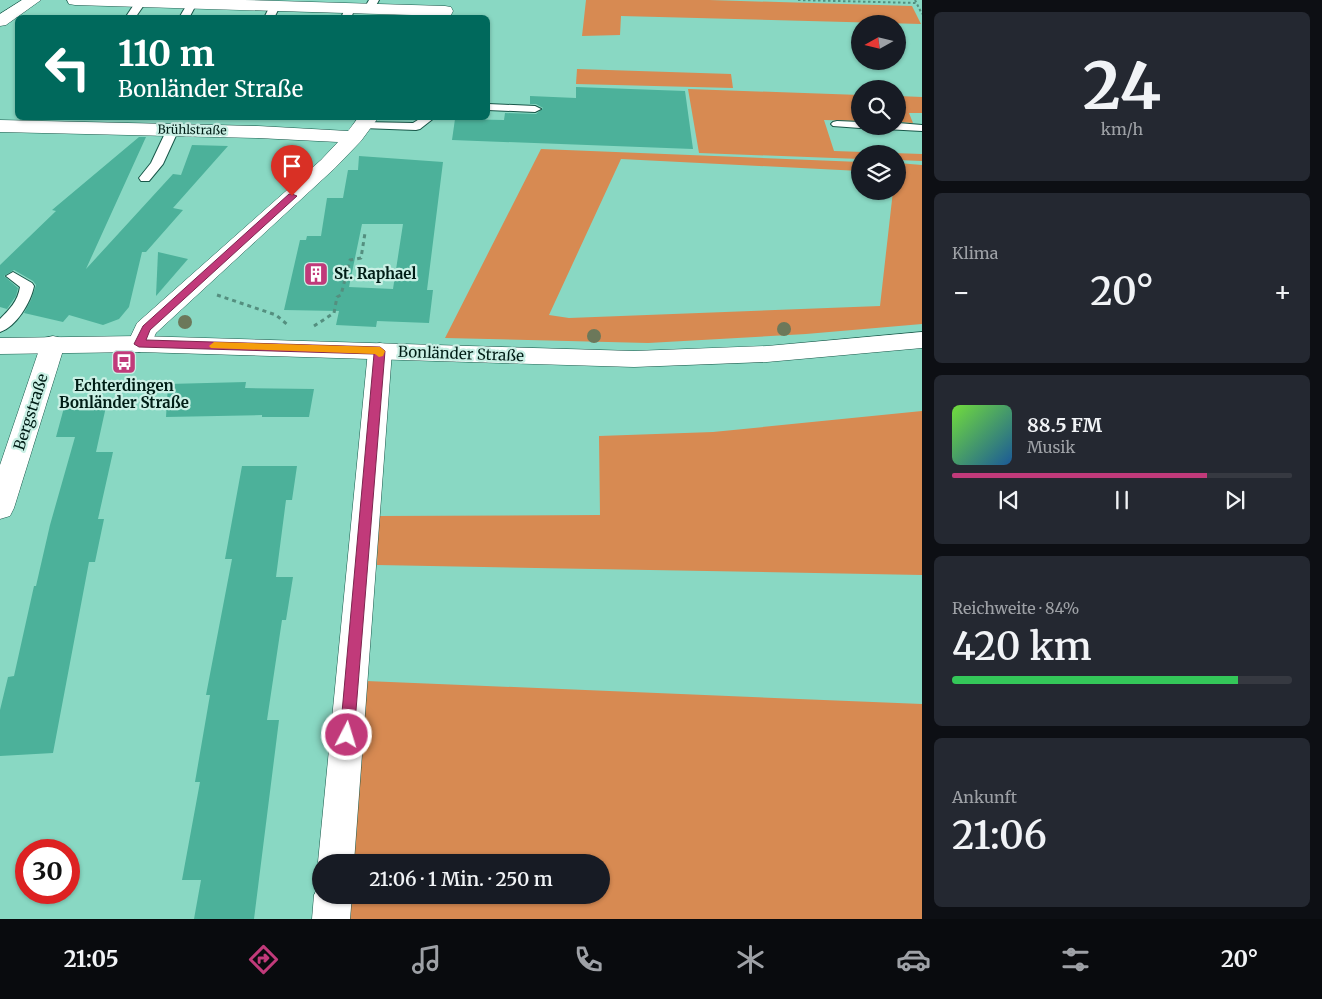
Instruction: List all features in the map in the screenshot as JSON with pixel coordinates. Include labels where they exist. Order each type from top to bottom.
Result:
[{"type":"street","points":[[0,21],[33,0]]},
{"type":"street","points":[[75,0],[188,10],[215,2],[348,13],[372,4],[446,9]]},
{"type":"street","name":"Brühlstraße","points":[[0,126],[173,130],[362,126]]},
{"type":"street","points":[[139,344],[146,329],[335,157],[362,126]]},
{"type":"street","name":"Bonländer Straße","points":[[0,346],[292,342],[380,351],[607,359],[660,359],[767,354],[922,340]]},
{"type":"street","name":"Bergstraße","points":[[0,508],[53,344]]},
{"type":"street","points":[[337,854],[380,351]]},
{"type":"street","points":[[331,919],[332,904]]},
{"type":"lane","points":[[490,107],[535,109]]},
{"type":"lane","points":[[362,126],[416,127],[425,120]]},
{"type":"lane","points":[[837,124],[851,125]]},
{"type":"lane","points":[[906,127],[922,128]]},
{"type":"lane","points":[[145,178],[157,164],[173,130]]},
{"type":"lane","points":[[0,327],[19,306],[26,294],[26,286],[21,280],[13,276]]},
{"type":"path","points":[[798,0],[916,3]]},
{"type":"path","points":[[915,0],[922,14]]},
{"type":"path","points":[[193,286],[276,314],[288,325],[292,342],[334,314],[337,297],[341,295],[350,260],[360,258],[365,233]]},
{"type":"shaded area","points":[[586,0],[709,0],[912,6],[921,24],[906,24],[906,15],[851,15],[851,22],[621,16],[620,35],[582,36]]},
{"type":"shaded area","points":[[577,69],[731,74],[733,88],[576,84]]},
{"type":"shaded area","points":[[688,89],[851,95],[851,121],[824,120],[834,151],[851,152],[851,159],[699,153]]},
{"type":"shaded area","points":[[906,96],[922,97],[922,113],[909,113],[913,123],[906,123]]},
{"type":"shaded area","points":[[541,149],[851,162],[851,171],[621,159],[549,315],[569,318],[880,306],[892,200],[906,200],[906,164],[922,165],[922,324],[806,334],[648,343],[445,338]]},
{"type":"shaded area","points":[[906,153],[922,154],[922,161],[906,160]]},
{"type":"shaded area","points":[[922,411],[922,575],[377,565],[378,516],[600,515],[599,436],[713,432]]},
{"type":"shaded area","points":[[366,681],[922,704],[922,919],[348,919],[349,904],[610,904],[610,854],[353,854]]},
{"type":"building","points":[[576,87],[685,91],[693,149],[452,140],[455,120],[504,120],[505,113],[536,114],[543,108],[536,104],[530,104],[530,96],[576,98]]},
{"type":"building","points":[[139,137],[146,137],[86,269],[173,174],[181,175],[192,145],[228,146],[173,208],[183,210],[146,252],[142,252],[129,307],[119,319],[103,325],[69,315],[63,322],[24,313],[36,285],[33,281],[14,270],[4,276],[18,288],[16,296],[7,309],[0,307],[0,265],[56,211],[52,210]]},
{"type":"building","points":[[359,156],[443,162],[427,290],[433,290],[429,323],[377,321],[376,327],[336,325],[339,311],[284,310],[300,240],[306,240],[307,236],[321,236],[327,198],[343,198],[348,170],[358,170]],"holes":[[[362,224],[403,224],[393,289],[349,287]]]},
{"type":"building","points":[[158,252],[188,259],[156,296]]},
{"type":"building","points":[[246,382],[245,388],[314,389],[309,417],[262,417],[262,415],[166,417],[168,384]]},
{"type":"building","points":[[107,402],[96,452],[113,452],[98,519],[104,519],[95,562],[89,562],[53,753],[0,756],[0,710],[8,677],[14,676],[34,586],[36,586],[50,525],[75,437],[56,437],[65,404]]},
{"type":"building","points":[[242,466],[297,466],[292,500],[286,500],[276,577],[293,577],[286,620],[282,620],[267,720],[279,720],[254,919],[194,919],[201,880],[182,880],[200,782],[195,782],[210,695],[206,695],[232,559],[225,559]]},
{"type":"slow traffic","points":[[214,346],[380,351],[379,353]]},
{"type":"place","name":"St. Raphael","points":[[316,274]]},
{"type":"place","name":"Echterdingen Bonländer Straße","points":[[124,362]]},
{"type":"route","points":[[292,196],[146,329],[139,344],[380,351],[347,735]]}]
